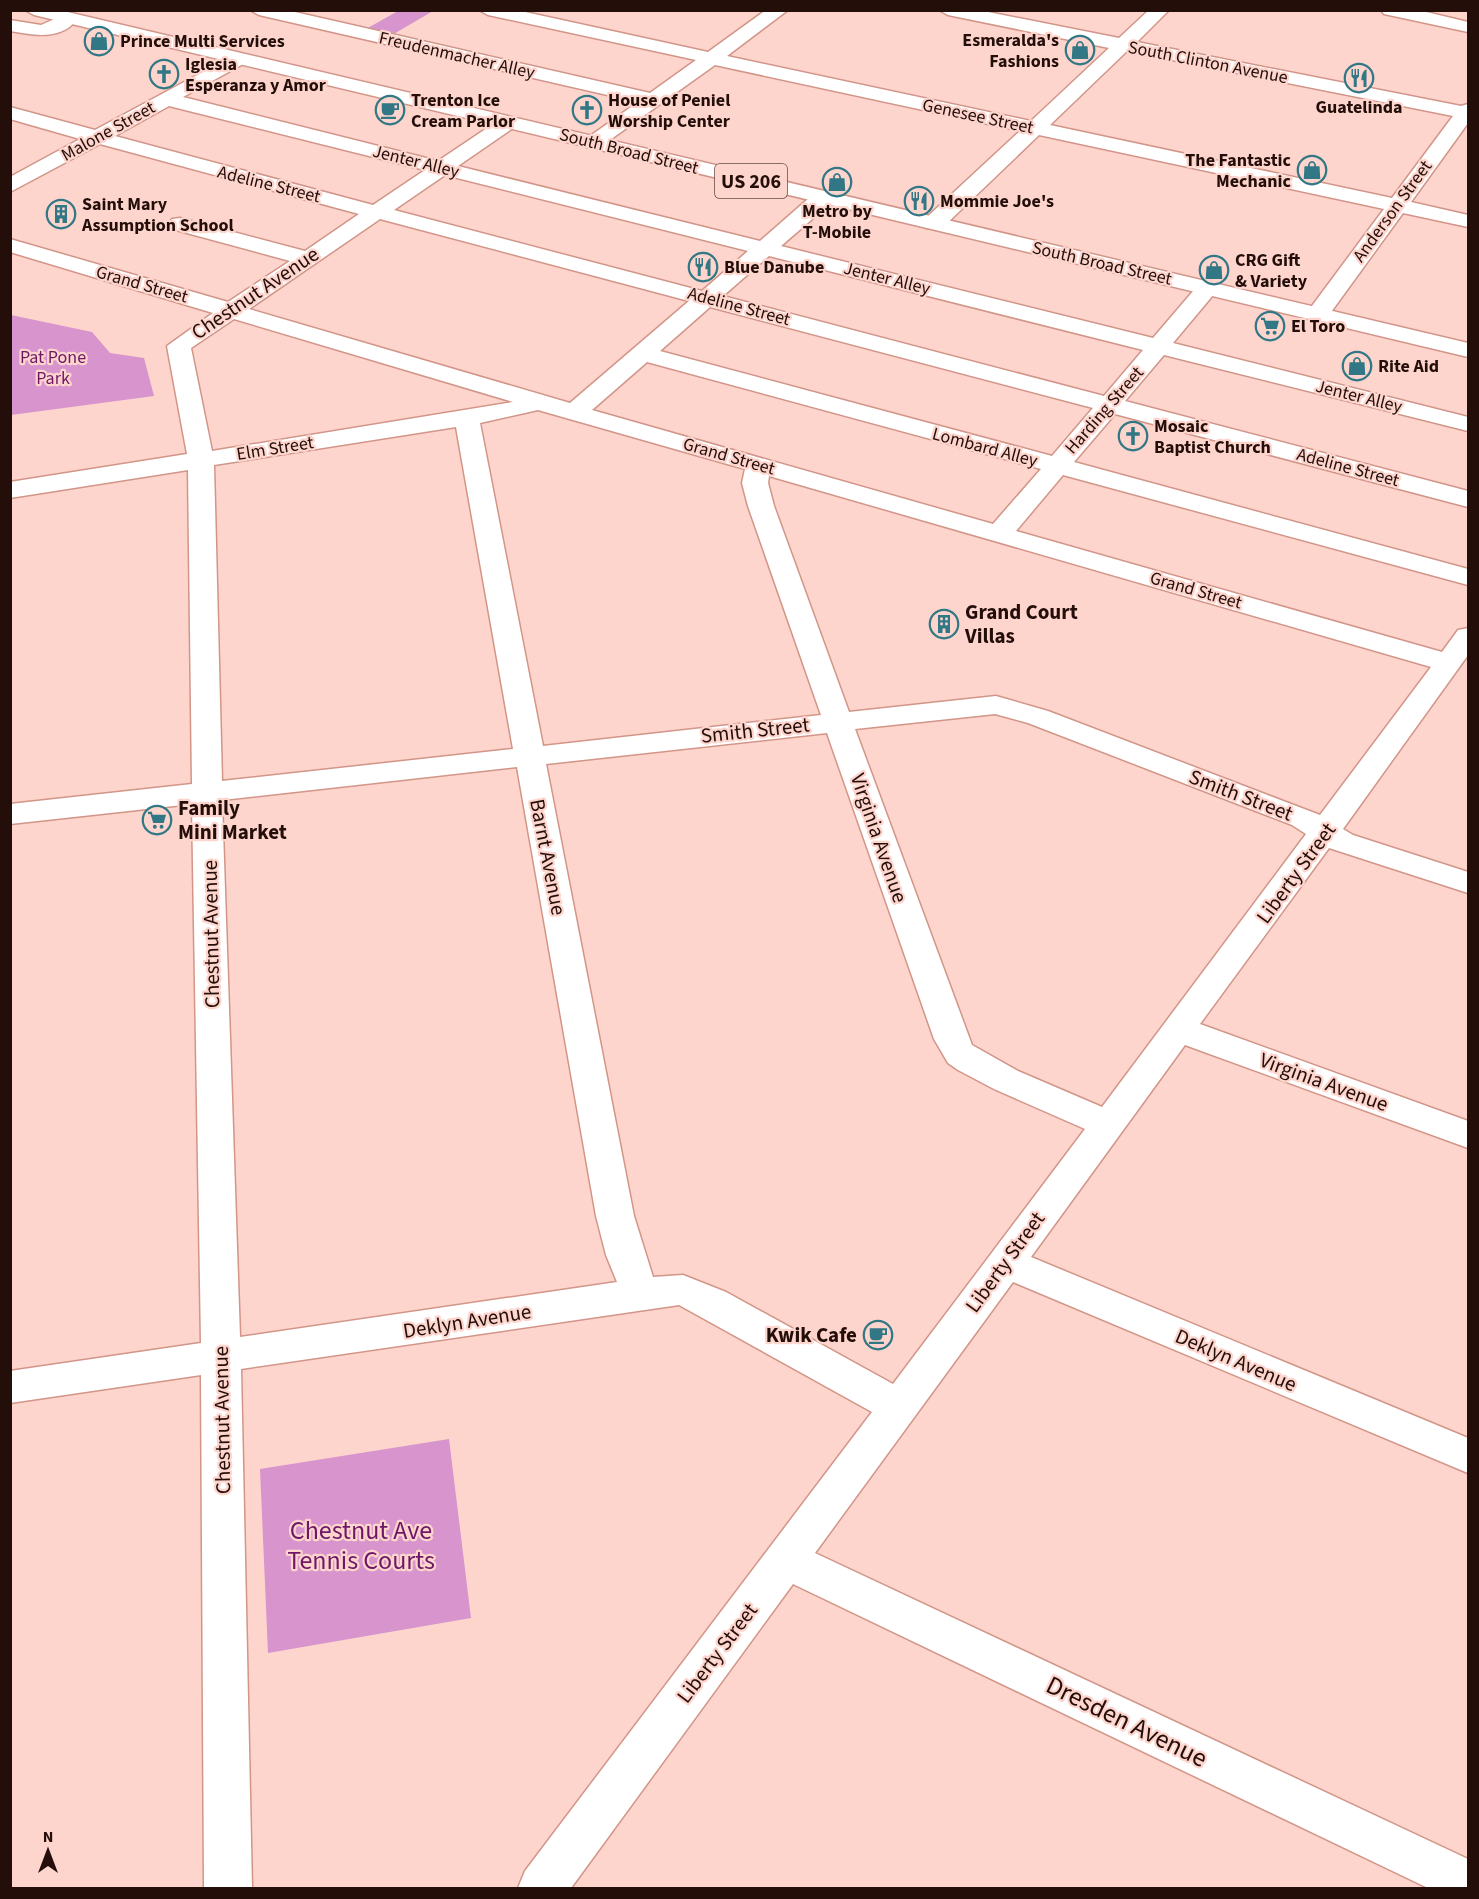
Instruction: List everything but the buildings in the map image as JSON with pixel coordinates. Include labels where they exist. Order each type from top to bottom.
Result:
[{"type":"street","name":"South Broad Street","points":[[34,10],[1468,350]]},
{"type":"street","name":"Freudenmacher Alley","points":[[259,10],[655,100]]},
{"type":"street","name":"Genesee Street","points":[[488,10],[1468,221]]},
{"type":"street","points":[[593,143],[780,10]]},
{"type":"street","points":[[934,223],[1160,10]]},
{"type":"street","points":[[1390,10],[1468,27]]},
{"type":"street","name":"South Clinton Avenue","points":[[957,11],[1468,112]]},
{"type":"street","points":[[10,25],[43,31],[68,19]]},
{"type":"street","name":"Malone Street","points":[[10,186],[238,59]]},
{"type":"street","name":"Jenter Alley","points":[[166,99],[1468,424]]},
{"type":"street","name":"Adeline Street","points":[[10,112],[376,211],[1468,498]]},
{"type":"street","name":"Anderson Street","points":[[1318,314],[1468,112]]},
{"type":"street","name":"Chestnut Avenue","points":[[228,1888],[221,1357],[213,1123],[209,791],[201,460],[179,346],[230,309],[509,122]]},
{"type":"street","points":[[576,411],[764,247],[824,198]]},
{"type":"street","points":[[180,224],[306,258]]},
{"type":"street","name":"Grand Street","points":[[10,245],[538,402],[1000,533],[1453,672]]},
{"type":"street","name":"Harding Street","points":[[1000,533],[1208,288]]},
{"type":"street","name":"Lombard Alley","points":[[641,353],[1468,577]]},
{"type":"street","name":"Elm Street","points":[[10,489],[467,418],[516,409],[538,402]]},
{"type":"street","name":"Barnt Avenue","points":[[467,418],[615,1216],[625,1255],[641,1294]]},
{"type":"street","name":"Virginia Avenue","points":[[759,465],[755,483],[761,506],[839,721],[926,973],[960,1054],[1006,1080],[1107,1124]]},
{"type":"street","name":"Liberty Street","points":[[542,1888],[786,1560],[897,1406],[952,1337],[1107,1124],[1180,1030],[1325,833],[1453,672],[1468,636]]},
{"type":"street","name":"Smith Street","points":[[10,814],[981,705],[1012,708],[1303,818],[1342,842],[1468,883]]},
{"type":"street","name":"Virginia Avenue","points":[[1180,1030],[1468,1135]]},
{"type":"street","name":"Deklyn Avenue","points":[[1005,1262],[1468,1456]]},
{"type":"street","name":"Deklyn Avenue","points":[[10,1387],[641,1294],[683,1290],[712,1303],[897,1406]]},
{"type":"street","name":"Dresden Avenue","points":[[786,1560],[1468,1883]]},
{"type":"green space","points":[[398,11],[433,11],[392,35],[366,29]]},
{"type":"green space","name":"Pat Pone Park","points":[[11,315],[92,332],[110,353],[144,358],[154,396],[11,415]]},
{"type":"green space","name":"Chestnut Ave Tennis Courts","points":[[449,1439],[471,1618],[268,1653],[260,1469]]},
{"type":"place","name":"Prince Multi Services","points":[[99,41]]},
{"type":"place","name":"Esmeralda's Fashions","points":[[1080,50]]},
{"type":"place","name":"Iglesia Esperanza y Amor","points":[[164,74]]},
{"type":"place","name":"Guatelinda","points":[[1359,78]]},
{"type":"place","name":"Trenton Ice Cream Parlor","points":[[390,110]]},
{"type":"place","name":"House of Peniel Worship Center","points":[[587,110]]},
{"type":"place","name":"The Fantastic Mechanic","points":[[1312,170]]},
{"type":"place","name":"Metro by T-Mobile","points":[[837,182]]},
{"type":"place","name":"Mommie Joe's","points":[[919,201]]},
{"type":"place","name":"Saint Mary Assumption School","points":[[61,214]]},
{"type":"place","name":"Blue Danube","points":[[703,267]]},
{"type":"place","name":"CRG Gift & Variety","points":[[1214,270]]},
{"type":"place","name":"El Toro","points":[[1270,326]]},
{"type":"place","name":"Rite Aid","points":[[1357,366]]},
{"type":"place","name":"Mosaic Baptist Church","points":[[1133,436]]},
{"type":"place","name":"Grand Court Villas","points":[[944,624]]},
{"type":"place","name":"Family Mini Market","points":[[157,820]]},
{"type":"place","name":"Kwik Cafe","points":[[878,1335]]}]
